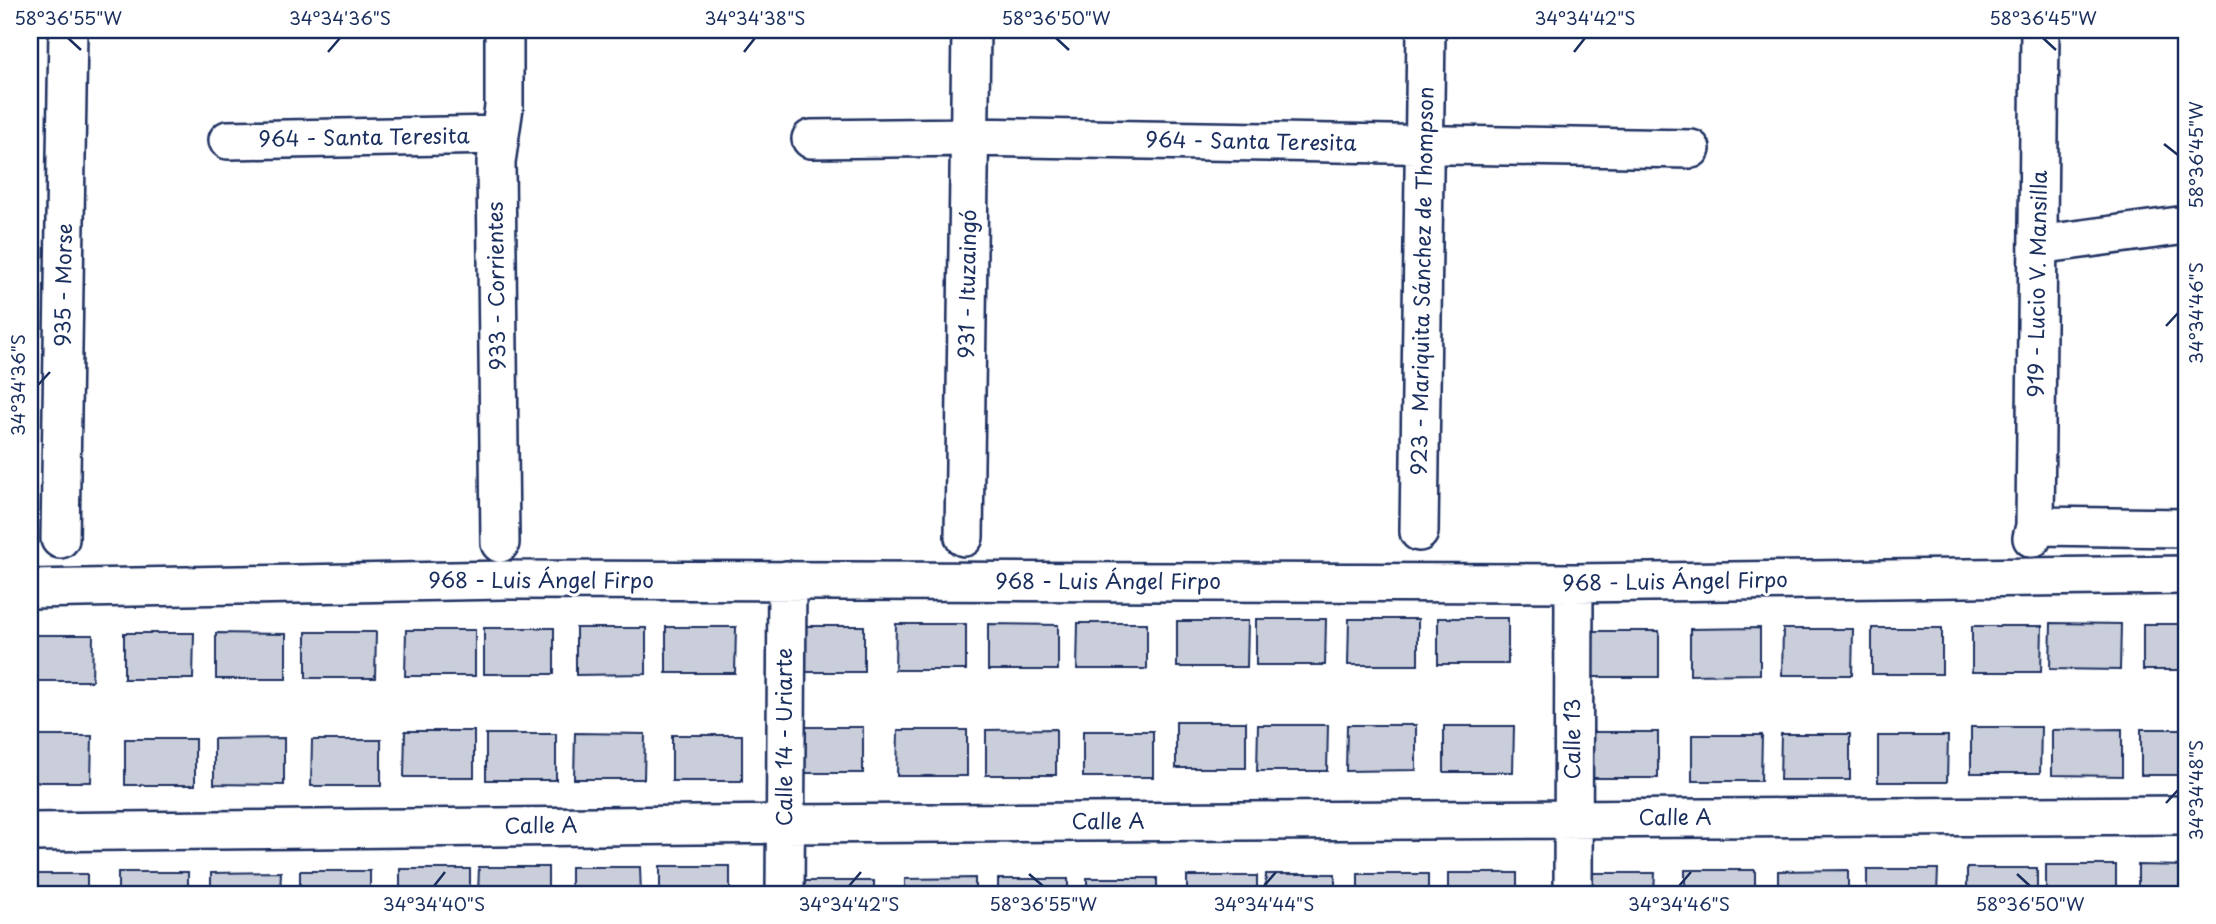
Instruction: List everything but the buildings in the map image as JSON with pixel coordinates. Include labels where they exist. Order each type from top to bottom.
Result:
[{"type":"street","name":"935 - Morse","points":[[60,539],[68,30]]},
{"type":"street","name":"933 - Corrientes","points":[[500,543],[495,162],[503,107],[504,30]]},
{"type":"street","name":"931 - Ituzaingó","points":[[964,537],[971,30]]},
{"type":"street","name":"923 - Mariquita Sánchez de Thompson","points":[[1419,532],[1426,30]]},
{"type":"street","name":"919 - Lucio V. Mansilla","points":[[2040,30],[2034,532],[2186,528]]},
{"type":"street","name":"964 - Santa Teresita","points":[[228,140],[500,135]]},
{"type":"street","name":"964 - Santa Teresita","points":[[811,139],[970,137],[1691,149]]},
{"type":"street","points":[[2038,245],[2186,225]]},
{"type":"street","name":"968 - Luis Ángel Firpo","points":[[30,589],[504,580],[1574,583],[2186,575]]},
{"type":"street","name":"Calle 14 - Uriarte","points":[[785,894],[787,580]]},
{"type":"street","name":"Calle 13","points":[[1573,894],[1574,583]]},
{"type":"street","name":"Calle A","points":[[30,832],[2186,815]]}]
